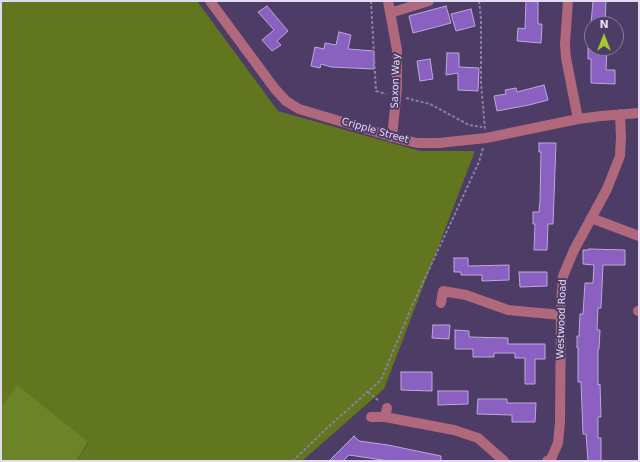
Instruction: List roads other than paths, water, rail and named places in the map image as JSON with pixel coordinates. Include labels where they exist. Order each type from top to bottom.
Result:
[{"type":"street","name":"Cripple Street","points":[[210,1],[274,88],[286,101],[299,109],[392,137],[418,143],[486,138],[578,119],[639,113]]},
{"type":"street","name":"Saxon Way","points":[[388,1],[397,50],[397,88],[392,137]]},
{"type":"street","points":[[390,13],[429,1]]},
{"type":"street","points":[[568,1],[565,44],[566,58],[578,119]]},
{"type":"street","name":"Westwood Road","points":[[547,461],[551,459],[558,443],[560,422],[561,303],[563,276],[574,250],[607,188],[620,156],[620,114]]},
{"type":"street","points":[[591,218],[639,236]]},
{"type":"street","points":[[441,303],[443,291],[466,295],[508,310],[561,315]]},
{"type":"street","points":[[371,417],[386,413],[454,430],[478,438],[504,461]]}]
